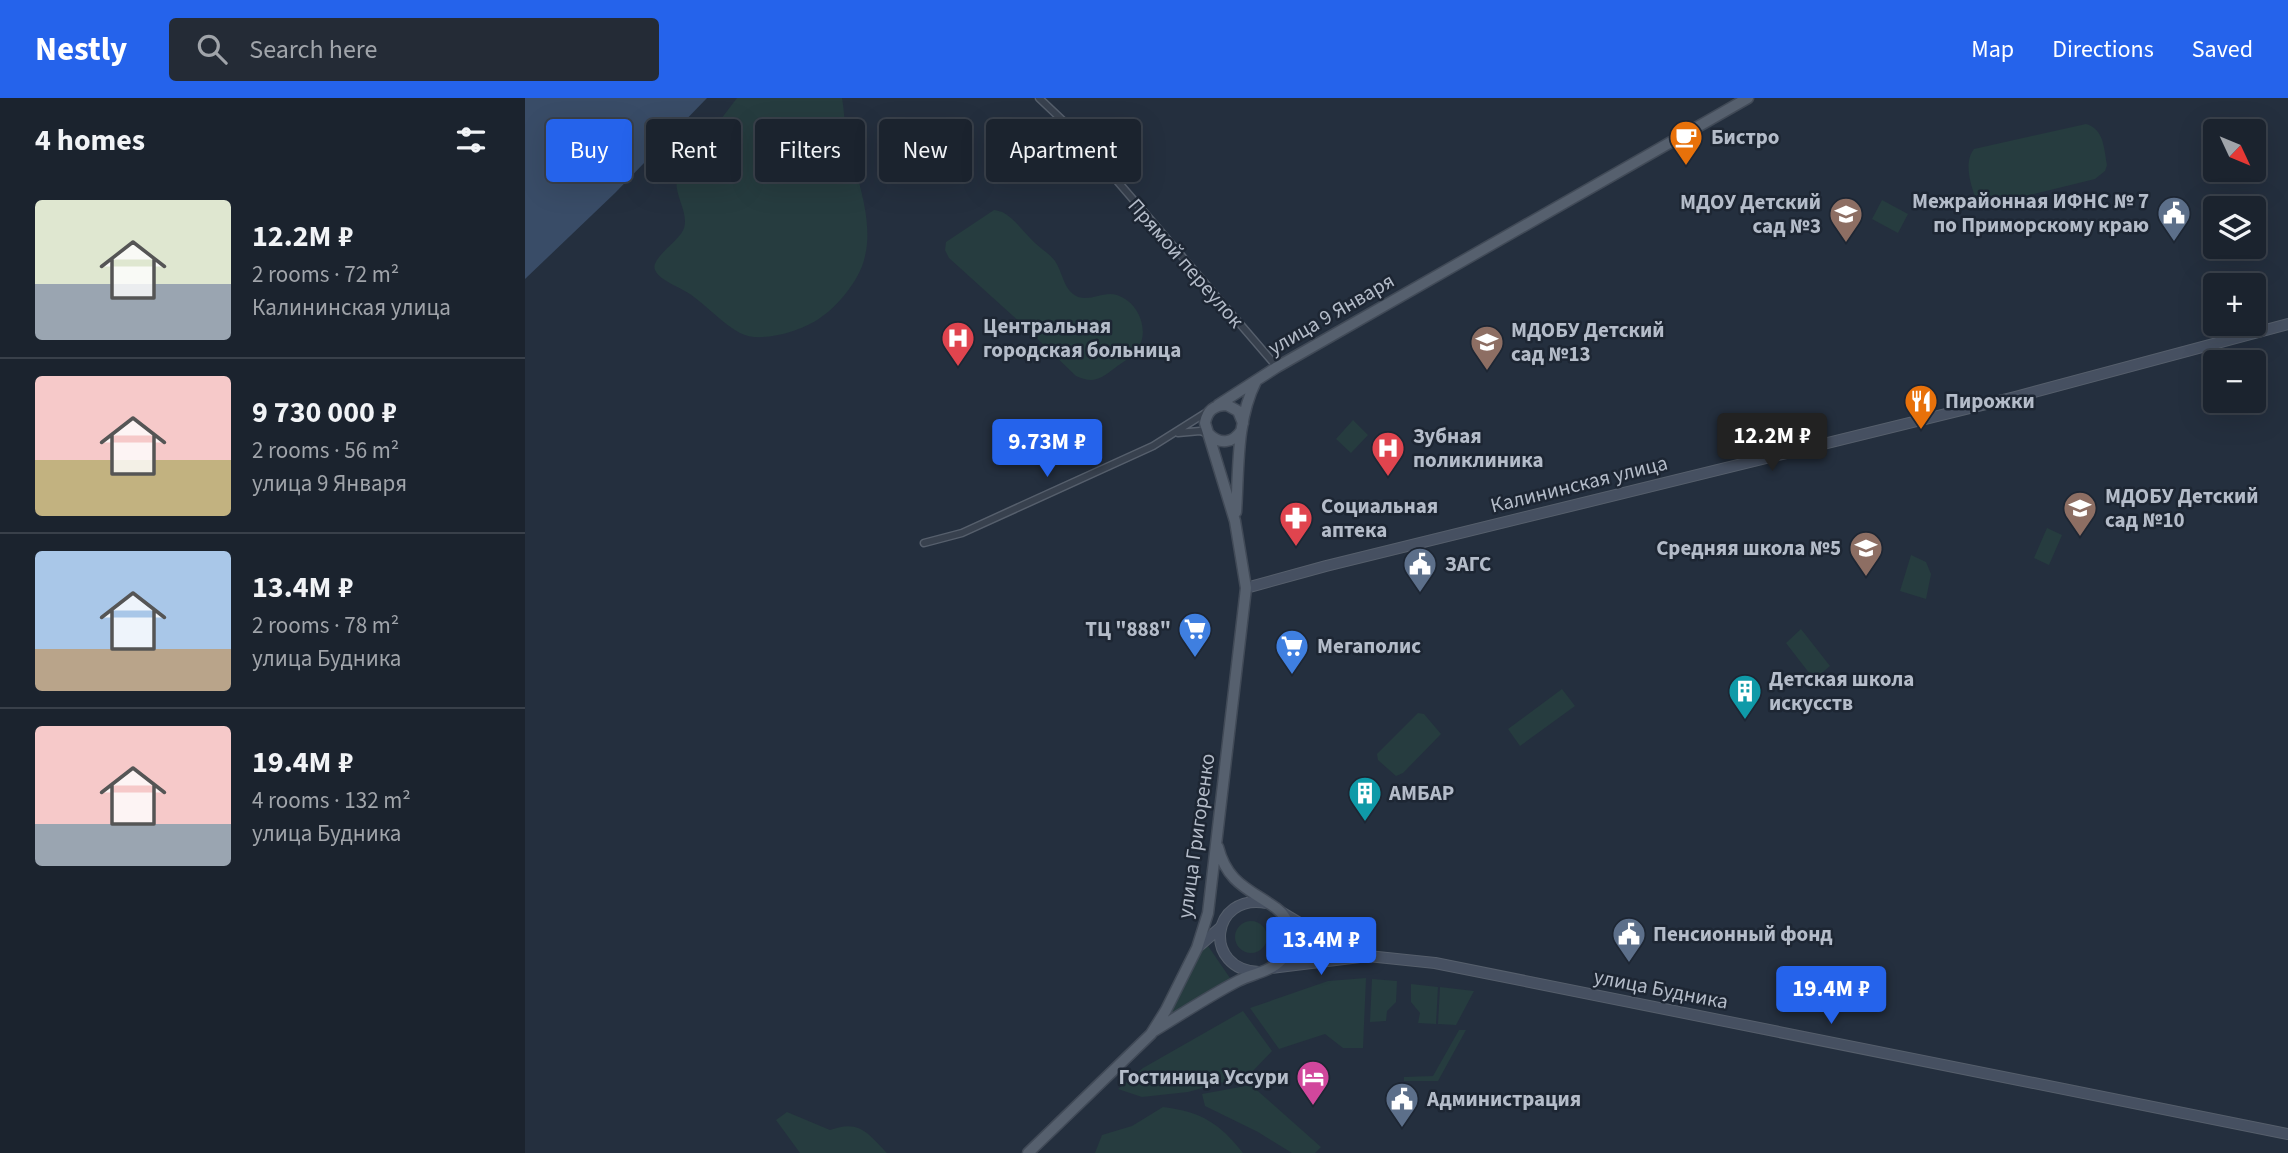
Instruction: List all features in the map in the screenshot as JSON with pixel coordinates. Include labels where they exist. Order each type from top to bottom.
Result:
[{"type":"main road","name":"улица 9 Января","points":[[1214,407],[1277,367],[1748,98]]},
{"type":"main road","name":"Калининская улица","points":[[1246,588],[1976,407],[2288,324]]},
{"type":"main road","points":[[1235,521],[1242,427],[1246,403],[1256,381]]},
{"type":"main road","points":[[1209,434],[1213,439],[1224,442],[1235,438],[1242,427],[1241,417],[1233,407],[1214,407],[1205,423],[1235,521]]},
{"type":"main road","name":"улица Григоренко","points":[[1028,1153],[1151,1034],[1197,948],[1209,907],[1246,588],[1235,521]]},
{"type":"main road","points":[[1217,845],[1221,858],[1233,877],[1246,890],[1318,934],[1367,956]]},
{"type":"main road","points":[[1267,903],[1244,902],[1226,916],[1221,926],[1219,938],[1222,950],[1228,960],[1237,967],[1248,971],[1265,970],[1280,961],[1287,951],[1290,928],[1278,910]]},
{"type":"main road","points":[[1209,907],[1221,926]]},
{"type":"main road","points":[[1197,948],[1221,926]]},
{"type":"main road","name":"улица Будника","points":[[1151,1034],[1223,989],[1265,970],[1367,956],[1460,968],[2288,1134]]},
{"type":"street","name":"Прямой переулок","points":[[1039,98],[1076,133],[1277,367]]},
{"type":"street","name":"улица 9 Января","points":[[924,543],[962,533],[1176,433],[1214,407]]},
{"type":"street","points":[[1176,433],[1200,431],[1209,434]]},
{"type":"green space","points":[[737,98],[842,98],[845,119],[755,119],[755,182],[859,182],[865,211],[867,244],[858,276],[827,313],[792,331],[769,337],[740,333],[655,270],[657,260],[684,228],[676,182],[741,182],[741,119],[721,119]]},
{"type":"green space","points":[[2086,124],[2092,126],[2100,135],[2105,152],[2105,171],[2095,179],[1990,205],[1983,206],[1977,202],[1969,168],[1974,149]]},
{"type":"green space","points":[[1882,200],[1908,214],[1898,233],[1872,219]]},
{"type":"green space","points":[[994,210],[1008,216],[1053,258],[1073,294],[1082,298],[1110,294],[1119,296],[1134,307],[1142,324],[1143,334],[1141,343],[1131,356],[1097,379],[1088,380],[1076,376],[949,258],[945,250],[946,242]]},
{"type":"green space","points":[[1353,420],[1368,435],[1351,453],[1336,439]]},
{"type":"green space","points":[[2047,528],[2062,535],[2049,565],[2034,558]]},
{"type":"green space","points":[[1911,555],[1926,562],[1931,574],[1926,599],[1900,591]]},
{"type":"green space","points":[[1801,629],[1830,666],[1816,678],[1813,678],[1786,643]]},
{"type":"green space","points":[[1562,689],[1575,706],[1520,746],[1508,729]]},
{"type":"green space","points":[[1418,713],[1424,714],[1441,734],[1403,773],[1396,776],[1378,760],[1377,754]]},
{"type":"green space","points":[[1251,921],[1262,926],[1267,937],[1262,948],[1251,953],[1240,948],[1235,937],[1240,926]]},
{"type":"green space","points":[[1206,943],[1230,978],[1163,1019]]},
{"type":"green space","points":[[1366,978],[1363,1048],[1343,1048],[1325,1034],[1279,1049],[1250,1008],[1328,981]]},
{"type":"green space","points":[[1372,979],[1397,981],[1396,1002],[1387,1011],[1386,1021],[1370,1022]]},
{"type":"green space","points":[[1411,984],[1438,987],[1436,1024],[1418,1023],[1420,1013],[1411,1002]]},
{"type":"green space","points":[[1440,987],[1474,991],[1456,1025],[1438,1024]]},
{"type":"green space","points":[[1243,1011],[1272,1051],[1249,1075],[1188,1092],[1142,1097],[1118,1089],[1143,1068]]},
{"type":"green space","points":[[1459,1030],[1466,1030],[1438,1081],[1404,1081],[1404,1077],[1433,1076]]},
{"type":"green space","points":[[1251,1085],[1321,1147],[1315,1153],[1292,1153],[1258,1132],[1205,1106],[1202,1094]]},
{"type":"green space","points":[[1163,1107],[1189,1112],[1209,1121],[1226,1134],[1243,1153],[1095,1153],[1102,1135],[1132,1126]]},
{"type":"green space","points":[[787,1112],[830,1130],[856,1127],[868,1134],[887,1153],[800,1153],[776,1120]]},
{"type":"water","points":[[525,98],[707,98],[687,119],[646,119],[646,161],[632,175],[632,119],[546,119],[546,182],[626,182],[525,279]]},
{"type":"place","name":"Бистро","points":[[1686,167]]},
{"type":"place","name":"Межрайонная ИФНС № 7 по Приморскому краю","points":[[2174,243]]},
{"type":"place","name":"МДОУ Детский сад №3","points":[[1846,244]]},
{"type":"place","name":"Центральная городская больница","points":[[958,368]]},
{"type":"place","name":"МДОБУ Детский сад №13","points":[[1487,372]]},
{"type":"place","name":"Пирожки","points":[[1921,431]]},
{"type":"place","name":"Зубная поликлиника","points":[[1388,478]]},
{"type":"place","name":"МДОБУ Детский сад №10","points":[[2080,538]]},
{"type":"place","name":"Социальная аптека","points":[[1296,548]]},
{"type":"place","name":"Средняя школа №5","points":[[1866,578]]},
{"type":"place","name":"ЗАГС","points":[[1420,594]]},
{"type":"place","name":"ТЦ \"888\"","points":[[1195,659]]},
{"type":"place","name":"Мегаполис","points":[[1292,676]]},
{"type":"place","name":"Детская школа искусств","points":[[1745,721]]},
{"type":"place","name":"АМБАР","points":[[1365,823]]},
{"type":"place","name":"Пенсионный фонд","points":[[1629,964]]},
{"type":"place","name":"Гостиница Уссури","points":[[1313,1107]]},
{"type":"place","name":"Администрация","points":[[1402,1129]]}]
